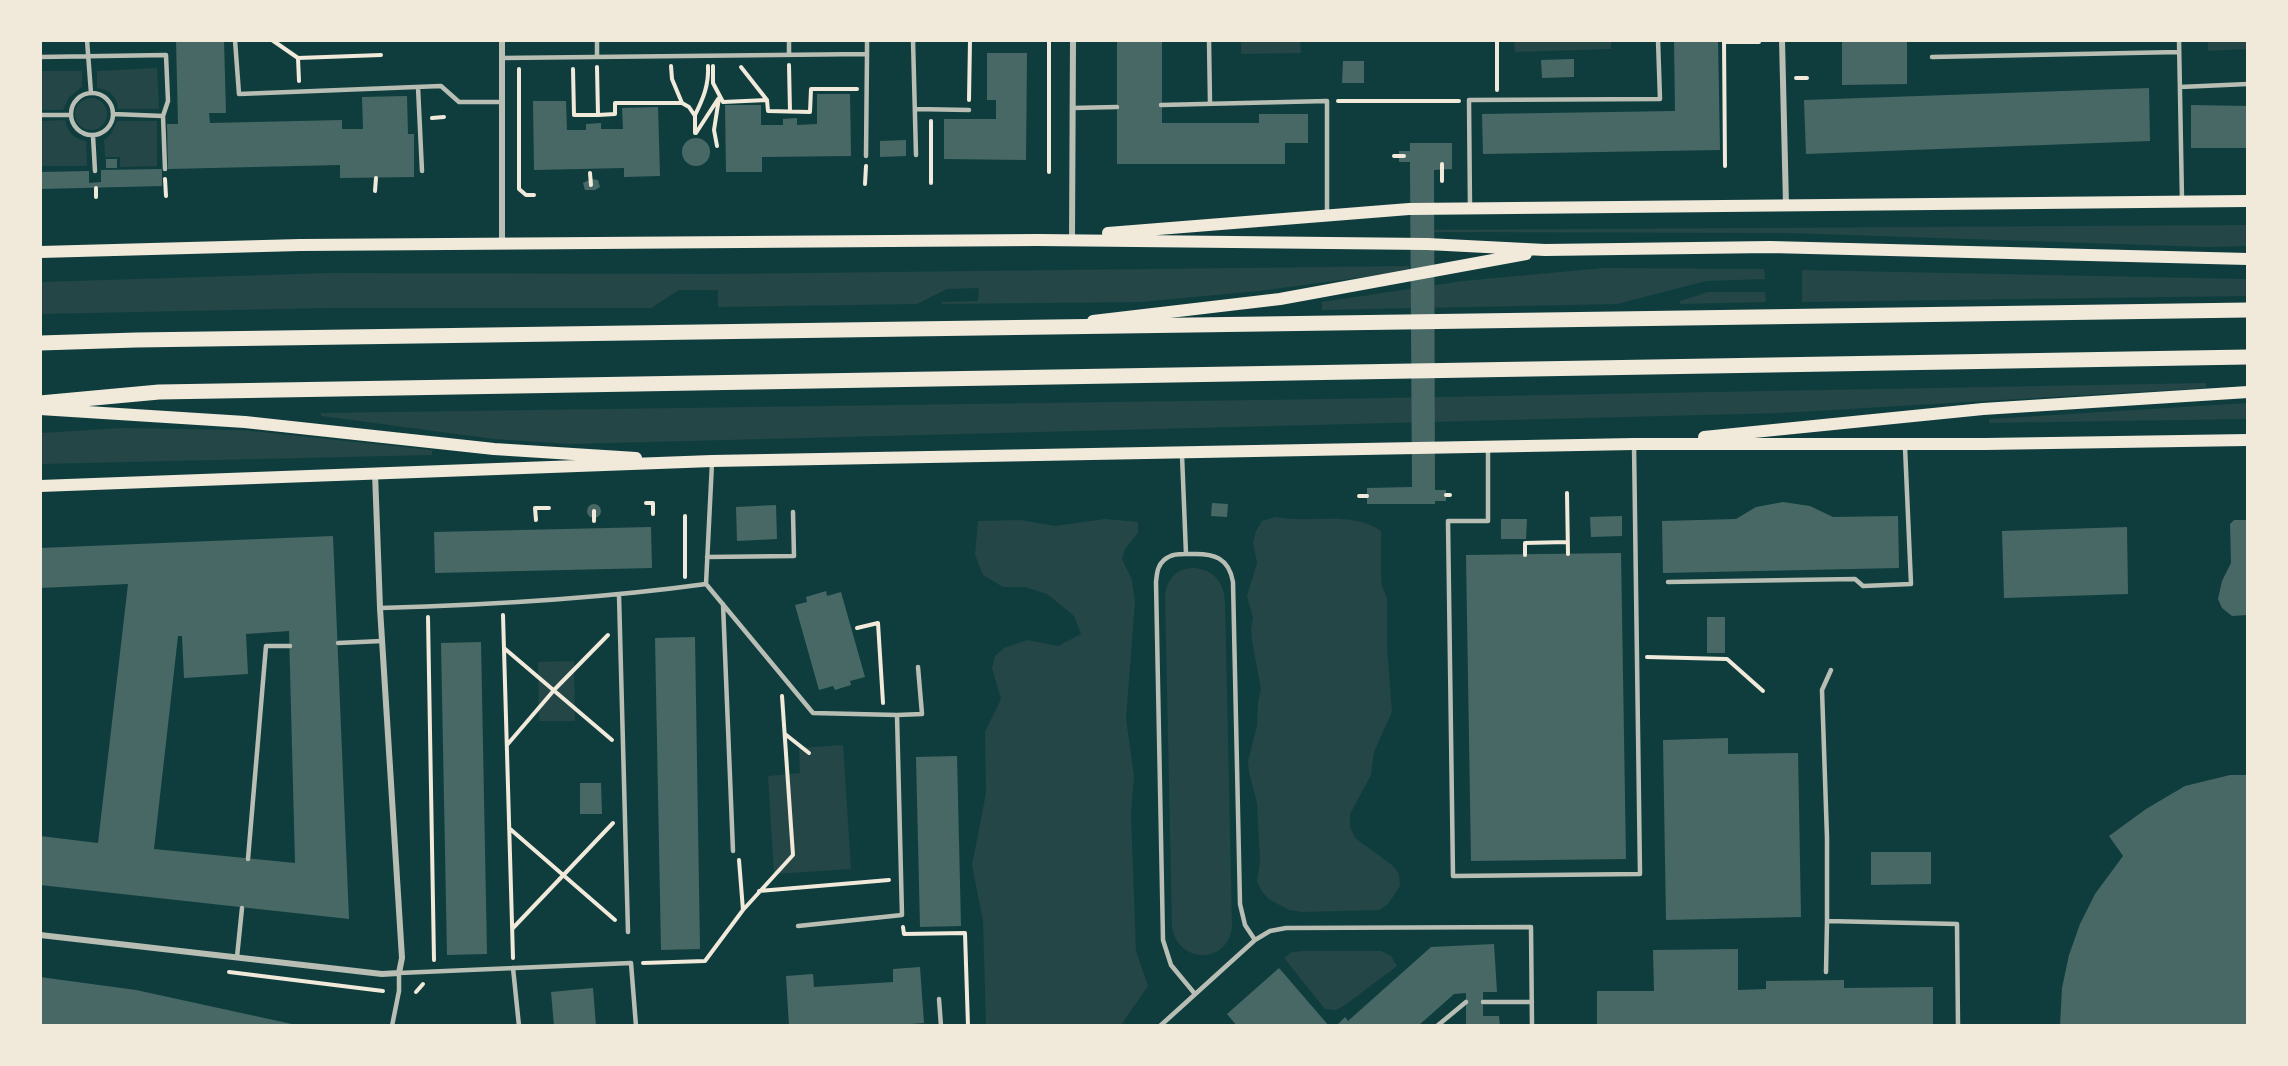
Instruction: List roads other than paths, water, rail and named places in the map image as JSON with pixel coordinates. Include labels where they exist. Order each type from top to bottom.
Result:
[{"type":"main road","points":[[1038,240],[1327,214],[1409,209],[2247,201]]},
{"type":"main road","points":[[40,252],[300,245],[1038,240],[1427,244],[1545,250],[1770,247],[2247,259]]},
{"type":"main road","points":[[1044,326],[1280,299],[1545,250]]},
{"type":"main road","points":[[40,343],[1044,326],[2247,310]]},
{"type":"main road","points":[[40,403],[171,392],[2247,357]]},
{"type":"main road","points":[[1634,444],[1983,409],[2247,392]]},
{"type":"main road","points":[[40,409],[245,422],[494,449],[691,463]]},
{"type":"main road","points":[[40,486],[712,461],[1634,444],[2247,440]]},
{"type":"street","points":[[502,40],[502,245]]},
{"type":"street","points":[[1072,237],[1073,40]]},
{"type":"street","points":[[1782,40],[1786,205]]},
{"type":"street","points":[[40,935],[382,974],[399,973],[402,958],[380,608],[375,473]]},
{"type":"lane","points":[[87,40],[91,93]]},
{"type":"lane","points":[[235,40],[239,94],[441,86],[459,102],[502,102]]},
{"type":"lane","points":[[597,40],[597,57]]},
{"type":"lane","points":[[789,40],[789,55]]},
{"type":"lane","points":[[866,156],[867,40]]},
{"type":"lane","points":[[913,40],[916,155]]},
{"type":"lane","points":[[1209,40],[1210,103]]},
{"type":"lane","points":[[1470,208],[1469,100],[1660,99],[1658,40]]},
{"type":"lane","points":[[2179,40],[2182,202]]},
{"type":"lane","points":[[1932,57],[2179,52]]},
{"type":"lane","points":[[502,58],[867,54]]},
{"type":"lane","points":[[40,57],[166,55],[168,101],[163,116],[165,169]]},
{"type":"lane","points":[[2180,87],[2247,84]]},
{"type":"lane","points":[[418,87],[422,171]]},
{"type":"lane","points":[[91,93],[98,94],[109,101],[113,114],[112,121],[105,131],[93,136],[80,132],[70,115],[74,102],[84,94],[91,93]]},
{"type":"lane","points":[[1161,105],[1327,101],[1327,214]]},
{"type":"lane","points":[[1072,108],[1117,107]]},
{"type":"lane","points":[[915,109],[969,110]]},
{"type":"lane","points":[[113,114],[163,116]]},
{"type":"lane","points":[[40,115],[70,115]]},
{"type":"lane","points":[[93,136],[95,171]]},
{"type":"lane","points":[[1668,582],[1855,579],[1863,586],[1911,584],[1905,443]]},
{"type":"lane","points":[[1488,448],[1488,521],[1448,521],[1453,876],[1640,874],[1634,444]]},
{"type":"lane","points":[[1182,453],[1186,554]]},
{"type":"lane","points":[[712,461],[706,584],[813,713],[922,714],[918,667]]},
{"type":"lane","points":[[707,557],[794,556],[794,512]]},
{"type":"lane","points":[[1195,994],[1171,965],[1162,940],[1156,582],[1158,568],[1164,560],[1174,554],[1216,555],[1226,562],[1231,571],[1240,904],[1245,925],[1255,940]]},
{"type":"lane","points":[[380,608],[502,604],[619,596],[706,584]]},
{"type":"lane","points":[[619,596],[628,932]]},
{"type":"lane","points":[[723,604],[733,851]]},
{"type":"lane","points":[[338,643],[382,641]]},
{"type":"lane","points":[[248,860],[266,646],[290,646]]},
{"type":"lane","points":[[1826,972],[1827,838],[1822,690],[1831,670]]},
{"type":"lane","points":[[798,926],[902,915],[899,879],[897,715]]},
{"type":"lane","points":[[237,957],[242,908]]},
{"type":"lane","points":[[1827,921],[1957,924],[1958,1026]]},
{"type":"lane","points":[[1160,1026],[1255,940],[1270,931],[1286,928],[1531,927],[1532,1026]]},
{"type":"lane","points":[[393,1026],[399,991],[399,973],[631,963],[636,1026]]},
{"type":"lane","points":[[513,968],[519,1026]]},
{"type":"lane","points":[[939,999],[941,1026]]},
{"type":"lane","points":[[1437,1026],[1466,1002]]},
{"type":"lane","points":[[1483,1002],[1532,1002]]}]
